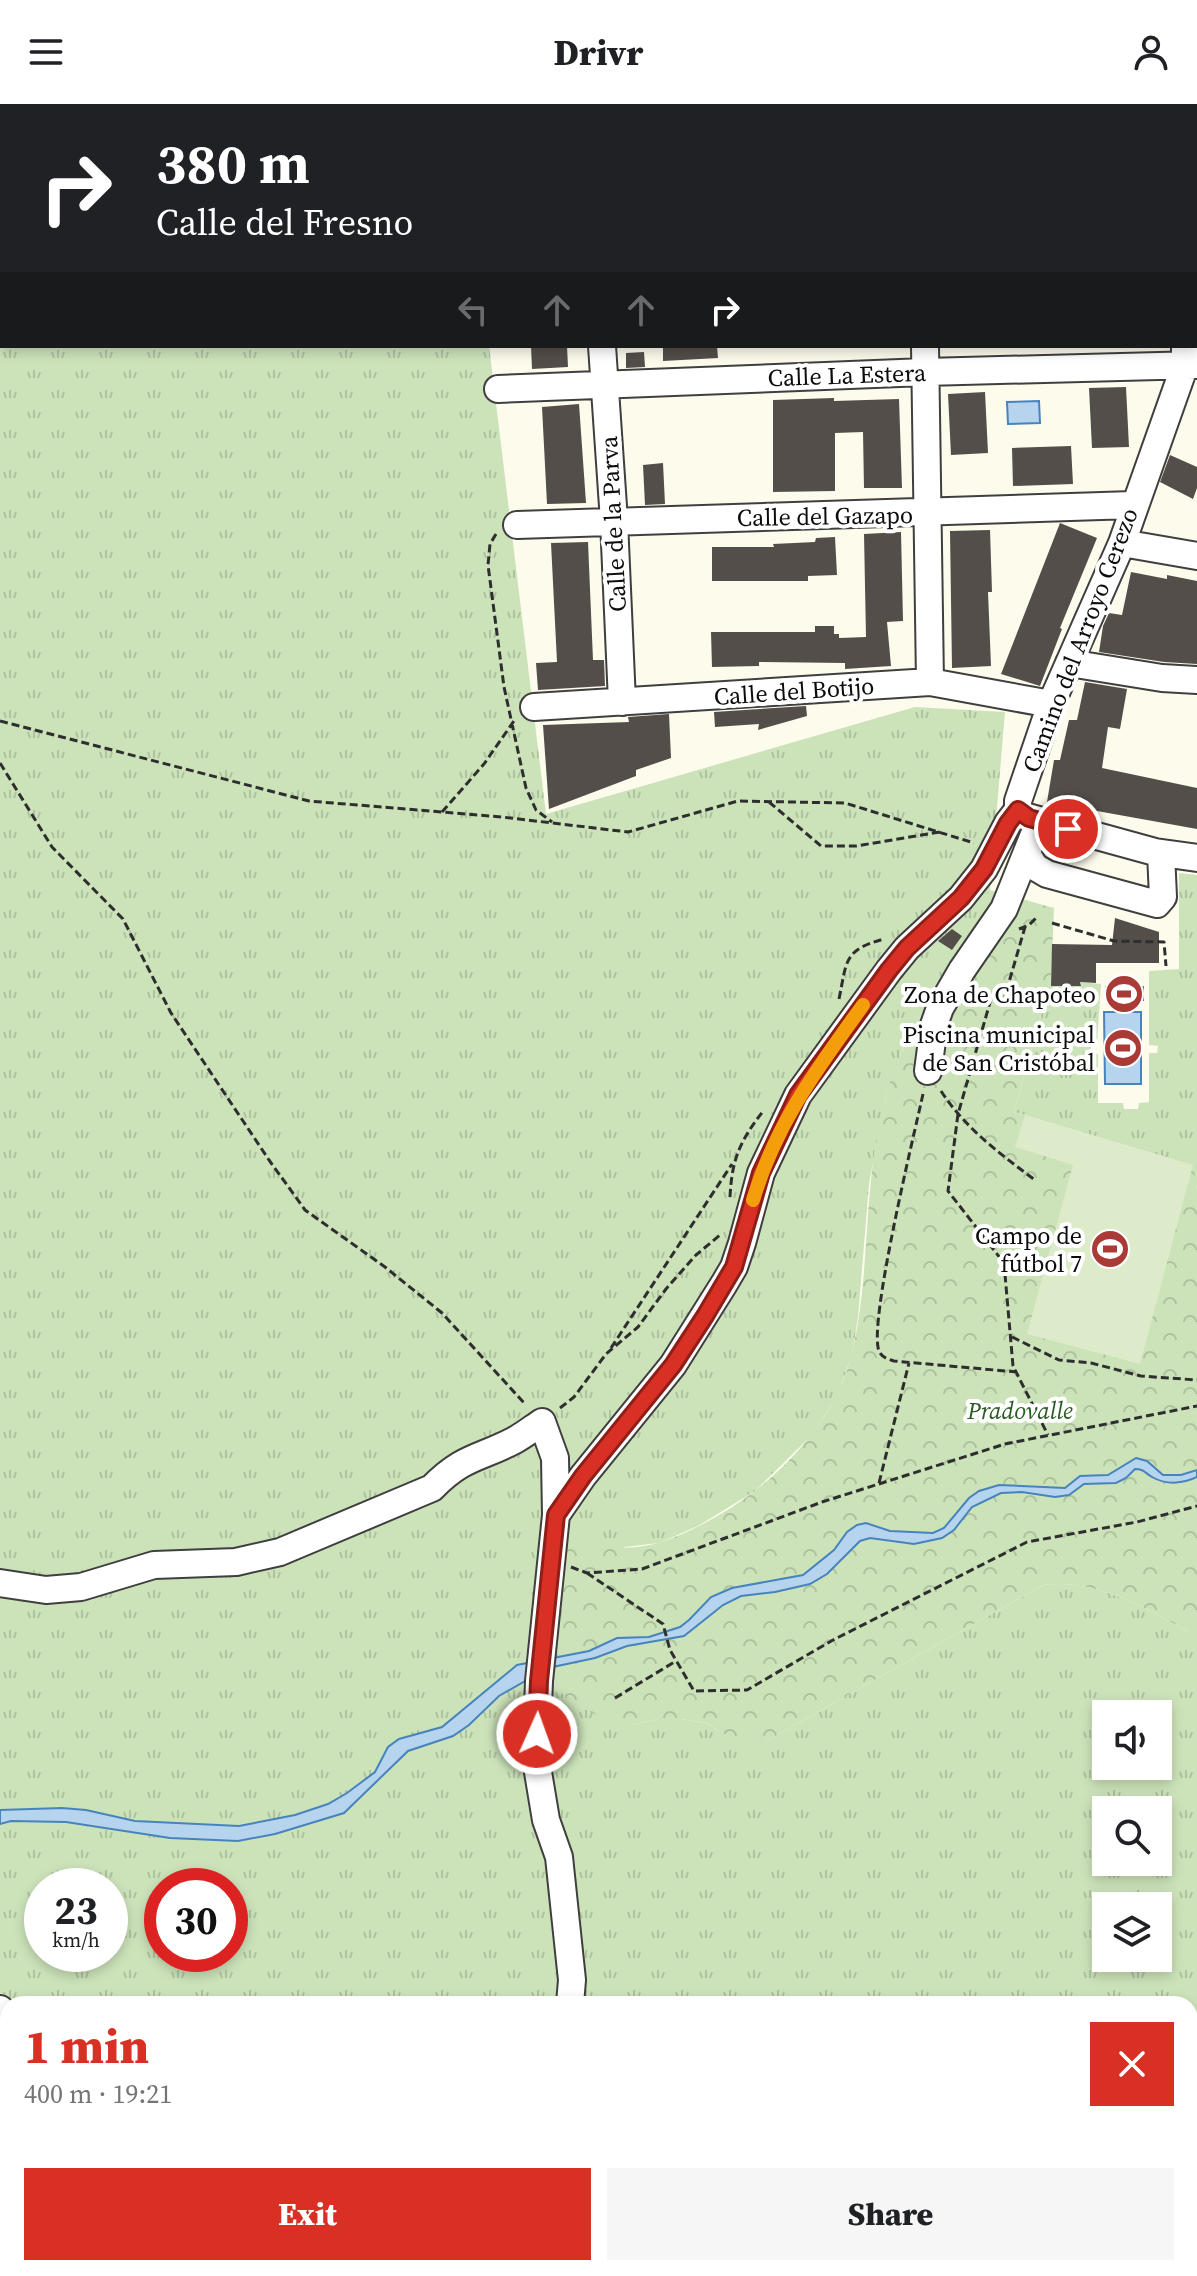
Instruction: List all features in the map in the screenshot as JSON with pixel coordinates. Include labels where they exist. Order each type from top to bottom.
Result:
[{"type":"street","name":"Calle de la Parva","points":[[602,348],[622,702]]},
{"type":"street","name":"Calle La Estera","points":[[498,389],[605,385],[925,359],[1189,359]]},
{"type":"street","points":[[925,359],[930,682]]},
{"type":"street","name":"Camino del Arroyo Cerezo","points":[[556,1515],[583,1476],[673,1365],[718,1295],[734,1267],[761,1173],[798,1095],[907,948],[961,898],[984,869],[1008,823],[1029,816],[1018,801],[1051,704],[1122,543],[1133,505],[1189,359]]},
{"type":"street","name":"Calle del Gazapo","points":[[517,525],[1133,505]]},
{"type":"street","points":[[1122,543],[1197,556]]},
{"type":"street","points":[[1069,663],[1162,678],[1197,680]]},
{"type":"street","name":"Calle del Botijo","points":[[534,707],[930,682],[1051,704]]},
{"type":"street","points":[[928,1071],[934,1025],[940,1008],[1004,909],[1027,854],[1029,816],[1161,853],[1197,858]]},
{"type":"street","points":[[1027,854],[1035,867],[1047,874],[1157,904],[1163,897],[1161,853]]},
{"type":"street","points":[[0,1583],[46,1590],[81,1587],[154,1565],[236,1562],[280,1552],[432,1488],[449,1470],[513,1441],[542,1422]]},
{"type":"street","name":"Camino del Arroyo Cerezo","points":[[542,1422],[555,1458],[556,1515],[541,1669],[536,1760],[546,1820],[559,1857],[572,1980],[571,1996]]},
{"type":"path","points":[[517,525],[507,521],[490,544],[488,565],[494,631],[526,788],[536,810],[554,823]]},
{"type":"path","points":[[442,812],[484,764],[531,698],[534,707]]},
{"type":"path","points":[[0,721],[309,801],[628,832],[738,801],[845,803],[941,831],[995,851]]},
{"type":"path","points":[[0,763],[52,847],[123,919],[171,1013],[305,1210],[385,1267],[442,1313],[542,1422],[574,1397],[606,1354],[733,1162]]},
{"type":"path","points":[[769,802],[821,846],[856,846],[941,831]]},
{"type":"path","points":[[1015,929],[1025,927],[1036,918]]},
{"type":"path","points":[[1052,923],[1104,939],[1164,942],[1166,966]]},
{"type":"path","points":[[1003,1003],[1025,927]]},
{"type":"path","points":[[991,999],[958,1114],[948,1191],[1004,1263],[1013,1366],[1048,1435]]},
{"type":"path","points":[[928,1071],[958,1114],[983,1141],[1035,1180]]},
{"type":"path","points":[[928,1071],[880,1299],[878,1348],[880,1353],[894,1361],[1017,1372]]},
{"type":"path","points":[[606,1354],[638,1327],[696,1255],[720,1235]]},
{"type":"path","points":[[1011,1337],[1059,1360],[1091,1363],[1141,1376],[1197,1380]]},
{"type":"path","points":[[878,1484],[909,1363]]},
{"type":"path","points":[[587,1573],[642,1569],[822,1502],[1005,1444],[1197,1406]]},
{"type":"path","points":[[552,1561],[587,1573],[663,1624],[670,1650],[694,1691],[747,1690],[833,1640],[1027,1542],[1137,1522],[1197,1506]]},
{"type":"path","points":[[615,1698],[676,1661]]},
{"type":"green space","points":[[0,348],[489,348],[546,814],[915,707],[1005,712],[990,890],[903,1048],[885,1098],[869,1184],[852,1355],[838,1394],[813,1434],[755,1491],[698,1526],[659,1543],[624,1547],[633,1725],[658,1719],[681,1719],[706,1723],[724,1734],[765,1742],[1043,1585],[1063,1584],[1102,1591],[1139,1605],[1191,1633],[1197,1633],[1197,1996],[0,1996]]},
{"type":"green space","points":[[1179,873],[1197,875],[1197,1189],[1192,1165],[1014,1112],[1051,979],[1081,985],[1080,982],[1101,984],[1097,1044],[1091,1045],[1091,1054],[1098,1054],[1098,1103],[1123,1103],[1124,1109],[1138,1109],[1139,1103],[1149,1102],[1149,1053],[1157,1053],[1158,1046],[1149,1045],[1149,971],[1179,969]]},
{"type":"green space","name":"Pradovalle","points":[[990,890],[1054,908],[1051,979],[1014,1112],[1193,1165],[1197,1189],[1197,1633],[1191,1633],[1139,1605],[1102,1591],[1063,1584],[1043,1585],[765,1742],[748,1742],[724,1734],[706,1723],[681,1719],[658,1719],[633,1725],[607,1722],[558,1691],[565,1546],[638,1547],[661,1542],[692,1529],[723,1513],[780,1470],[825,1415],[841,1385],[852,1353],[862,1289],[873,1159],[886,1095],[919,1015]]},
{"type":"green space","name":"Campo de fútbol 7","points":[[1025,1115],[1193,1165],[1140,1364],[1027,1334],[1073,1165],[1015,1147]]},
{"type":"water","points":[[1039,401],[1040,423],[1008,424],[1007,402]]},
{"type":"water","name":"Zona de Chapoteo","points":[[1106,987],[1143,987],[1143,1000],[1106,1000]]},
{"type":"water","name":"Piscina municipal de San Cristóbal","points":[[1104,1012],[1141,1012],[1141,1084],[1105,1084]]},
{"type":"water","points":[[1136,1458],[1147,1461],[1163,1475],[1181,1475],[1197,1470],[1197,1477],[1169,1482],[1157,1480],[1135,1469],[1116,1483],[1084,1484],[1069,1495],[1055,1497],[1022,1492],[1001,1493],[972,1507],[954,1530],[942,1538],[914,1544],[870,1538],[860,1541],[827,1574],[810,1584],[741,1596],[723,1605],[684,1636],[627,1646],[595,1658],[548,1668],[499,1696],[453,1736],[408,1751],[344,1813],[275,1834],[238,1841],[170,1838],[66,1822],[11,1821],[0,1824],[0,1810],[62,1808],[135,1821],[239,1826],[295,1815],[328,1804],[347,1793],[375,1772],[388,1747],[399,1739],[442,1727],[517,1665],[589,1651],[617,1638],[649,1637],[680,1627],[711,1597],[732,1588],[803,1575],[834,1550],[847,1532],[857,1525],[866,1523],[890,1531],[933,1533],[944,1528],[969,1498],[979,1491],[999,1485],[1065,1488],[1080,1476],[1108,1475]]},
{"type":"building","points":[[531,348],[567,348],[568,367],[532,369]]},
{"type":"building","points":[[663,348],[717,348],[718,358],[663,361]]},
{"type":"building","points":[[644,352],[645,367],[626,368],[626,353]]},
{"type":"building","points":[[1126,387],[1129,447],[1092,448],[1089,388]]},
{"type":"building","points":[[985,392],[988,453],[951,455],[948,394]]},
{"type":"building","points":[[834,398],[834,401],[899,399],[902,488],[864,488],[863,432],[835,433],[835,491],[773,492],[773,400]]},
{"type":"building","points":[[579,404],[586,503],[547,504],[542,407]]},
{"type":"building","points":[[1071,446],[1073,484],[1013,486],[1012,448]]},
{"type":"building","points":[[1170,455],[1197,467],[1197,488],[1193,499],[1160,482]]},
{"type":"building","points":[[663,463],[665,504],[645,505],[643,465]]},
{"type":"building","points":[[1060,523],[1097,538],[1040,686],[1001,674]]},
{"type":"building","points":[[990,530],[992,592],[988,592],[991,666],[952,668],[950,531]]},
{"type":"building","points":[[901,532],[903,621],[887,622],[891,666],[845,669],[845,663],[759,662],[759,666],[712,667],[711,632],[815,632],[815,626],[834,626],[834,634],[839,634],[839,638],[866,637],[864,534]]},
{"type":"building","points":[[835,537],[837,575],[808,576],[808,581],[712,581],[712,547],[774,547],[773,544],[815,542],[816,538]]},
{"type":"building","points":[[588,542],[593,660],[604,660],[605,686],[538,690],[536,663],[557,662],[551,543]]},
{"type":"building","points":[[1131,572],[1197,581],[1197,664],[1099,652],[1103,626],[1109,613],[1122,615]]},
{"type":"building","points":[[1085,682],[1127,689],[1120,729],[1108,727],[1102,768],[1197,788],[1197,829],[1047,802],[1054,760],[1060,760],[1069,720],[1077,720]]},
{"type":"building","points":[[806,706],[807,716],[758,730],[759,724],[715,727],[714,712]]},
{"type":"building","points":[[669,714],[671,758],[636,770],[636,776],[549,809],[543,725],[629,722],[628,717]]},
{"type":"building","points":[[1115,918],[1159,932],[1159,963],[1096,963],[1096,983],[1051,986],[1052,944],[1112,945]]},
{"type":"building","points":[[952,929],[962,936],[952,950],[938,941]]},
{"type":"slow traffic","points":[[753,1200],[761,1173],[798,1095],[863,1005]]},
{"type":"place","name":"Zona de Chapoteo","points":[[1124,994]]},
{"type":"place","name":"Piscina municipal de San Cristóbal","points":[[1123,1048]]},
{"type":"place","name":"Campo de fútbol 7","points":[[1110,1249]]},
{"type":"route","points":[[537,1734],[539,1681],[556,1515],[583,1476],[673,1365],[734,1267],[761,1173],[798,1095],[907,948],[961,898],[984,869],[1018,810],[1029,818],[1068,829]]}]
